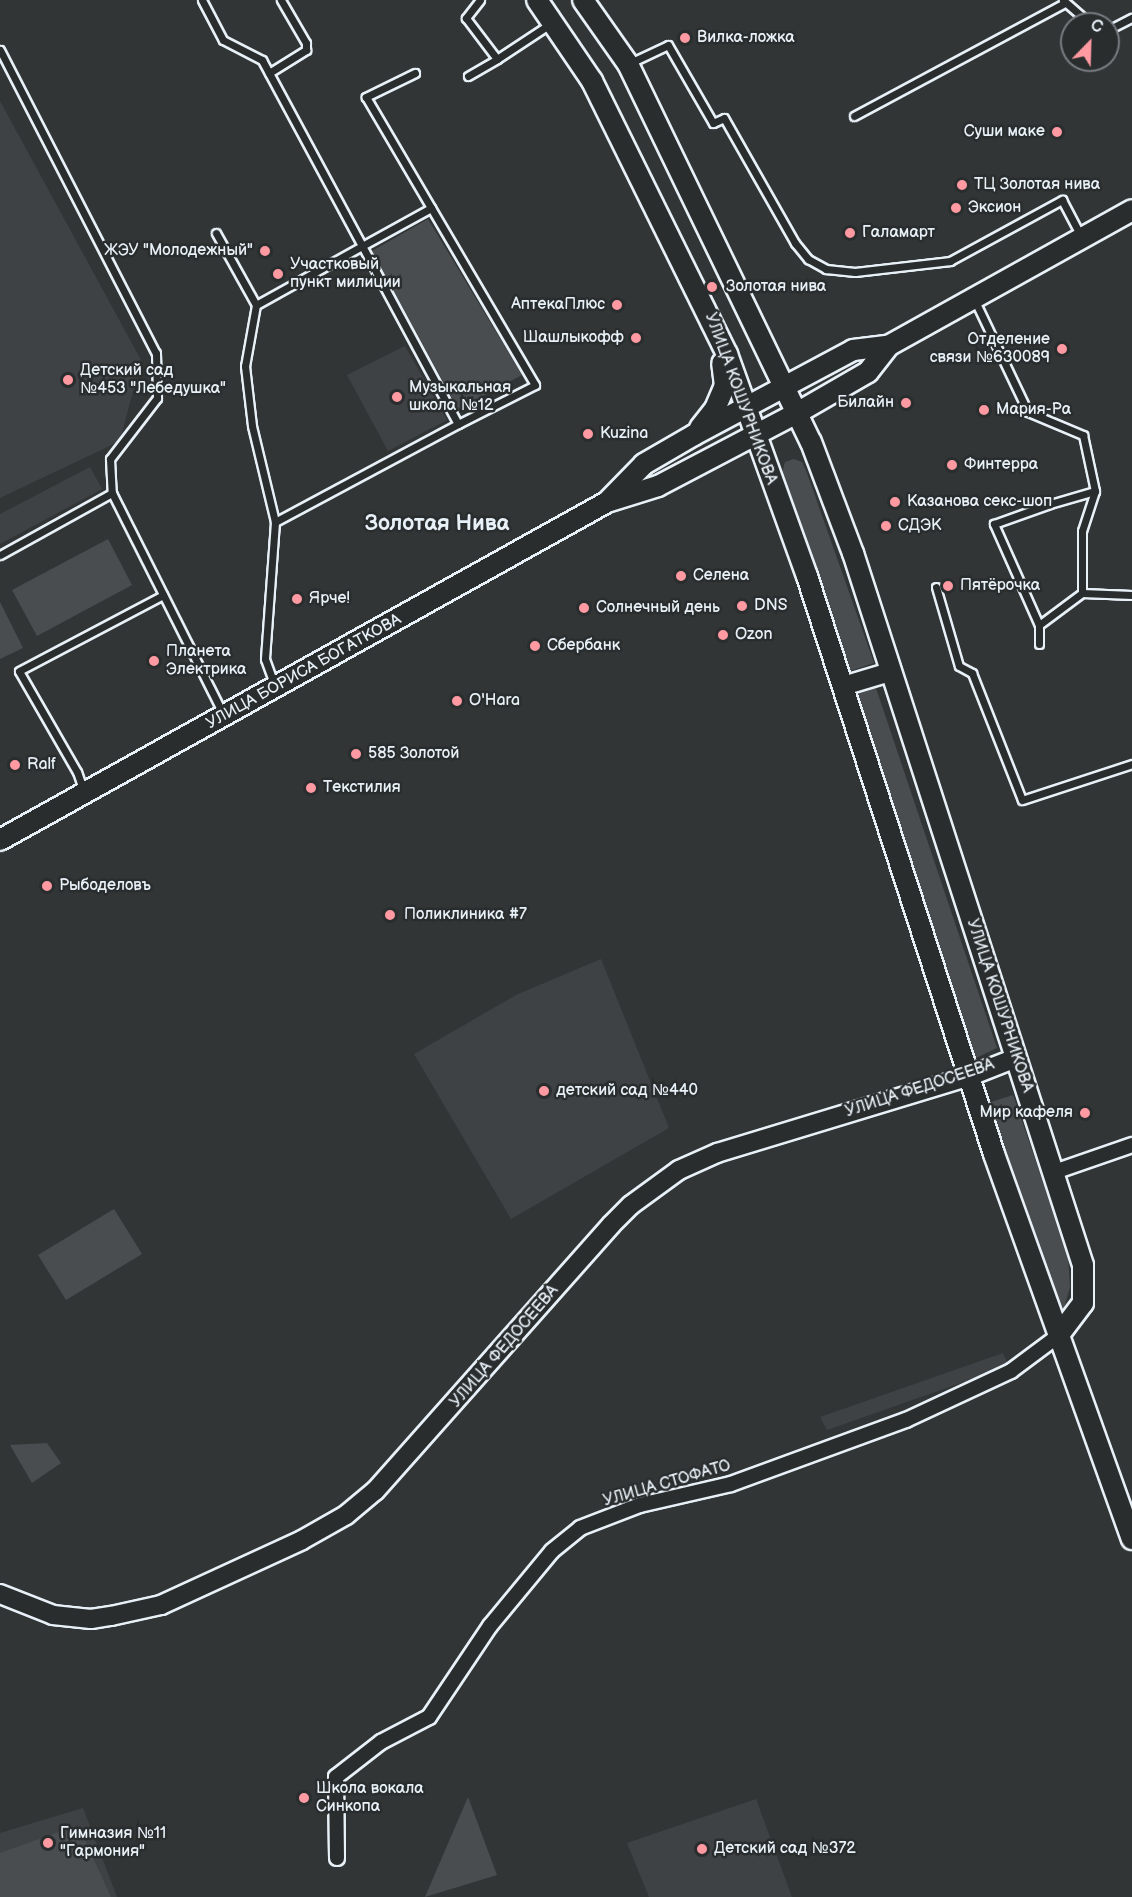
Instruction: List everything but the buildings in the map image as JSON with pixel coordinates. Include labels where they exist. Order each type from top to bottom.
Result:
[{"type":"main road","name":"УЛИЦА КОШУРНИКОВА","points":[[537,0],[592,81],[711,317],[843,686],[970,1076],[1058,1336],[1132,1539]]},
{"type":"main road","name":"УЛИЦА КОШУРНИКОВА","points":[[583,0],[628,64],[797,413],[853,553],[1083,1265],[1085,1285],[1083,1303],[1058,1336]]},
{"type":"main road","name":"УЛИЦА БОРИСА БОГАТКОВА","points":[[608,502],[644,464],[694,435],[745,410],[853,350],[888,346],[1132,210]]},
{"type":"main road","points":[[694,435],[716,409],[725,386],[711,317]]},
{"type":"main road","name":"УЛИЦА БОРИСА БОГАТКОВА","points":[[0,840],[276,689],[608,502],[658,486],[797,413],[868,372],[888,346]]},
{"type":"street","points":[[843,686],[890,672]]},
{"type":"street","name":"УЛИЦА ФЕДОСЕЕВА","points":[[0,1594],[53,1615],[101,1617],[161,1605],[302,1540],[346,1515],[375,1491],[611,1226],[649,1190],[679,1170],[717,1153],[970,1076],[1016,1058]]},
{"type":"street","points":[[1054,1172],[1132,1145]]},
{"type":"street","name":"УЛИЦА СТОФАТО","points":[[337,1858],[336,1778],[381,1742],[429,1717],[490,1626],[552,1551],[580,1528],[640,1505],[731,1484],[906,1420],[1011,1371],[1058,1336]]},
{"type":"lane","points":[[202,0],[223,40],[262,60],[458,424]]},
{"type":"lane","points":[[269,73],[306,50],[306,43],[281,0]]},
{"type":"lane","points":[[480,0],[466,18],[497,60]]},
{"type":"lane","points":[[854,116],[1064,2],[1076,12]]},
{"type":"lane","points":[[468,76],[497,60],[552,22]]},
{"type":"lane","points":[[628,64],[668,45],[713,123],[724,118],[795,243],[808,260],[826,269],[855,272],[950,261],[1062,200],[1082,238]]},
{"type":"lane","points":[[0,50],[156,353],[158,398],[110,459],[112,493],[224,716]]},
{"type":"lane","points":[[275,522],[535,385],[366,98],[415,73]]},
{"type":"lane","points":[[256,305],[431,208]]},
{"type":"lane","points":[[216,232],[256,305],[245,366],[252,426],[275,522],[265,659],[276,689]]},
{"type":"lane","points":[[975,299],[1028,412],[1083,435],[1095,491],[1082,531],[1082,593]]},
{"type":"lane","points":[[1039,644],[1039,625],[994,524],[1095,491]]},
{"type":"lane","points":[[0,555],[112,493]]},
{"type":"lane","points":[[936,586],[959,666],[972,673],[1022,800],[1132,764]]},
{"type":"lane","points":[[1039,625],[1082,593],[1132,595]]},
{"type":"lane","points":[[84,792],[77,772],[19,671],[163,595]]},
{"type":"shaded area","name":"Детский сад №453 \"Лебедушка\"","points":[[0,101],[141,360],[120,441],[0,498]]},
{"type":"shaded area","points":[[428,219],[522,375],[458,409],[372,251]]},
{"type":"shaded area","name":"Музыкальная школа №12","points":[[405,346],[447,420],[388,451],[347,375]]},
{"type":"shaded area","points":[[794,459],[802,462],[807,473],[874,663],[850,671],[782,473],[785,462]]},
{"type":"shaded area","points":[[90,467],[102,489],[0,544],[0,514]]},
{"type":"shaded area","points":[[108,539],[132,585],[37,636],[12,590]]},
{"type":"shaded area","points":[[0,602],[23,648],[0,659]]},
{"type":"shaded area","points":[[875,685],[997,1048],[976,1058],[853,693]]},
{"type":"shaded area","name":"детский сад №440","points":[[601,959],[669,1128],[511,1219],[414,1054],[516,995]]},
{"type":"shaded area","points":[[1013,1095],[1068,1254],[1070,1287],[1064,1308],[1056,1304],[988,1103]]},
{"type":"shaded area","points":[[114,1209],[142,1254],[66,1300],[38,1255]]},
{"type":"shaded area","points":[[1003,1353],[1009,1366],[827,1430],[820,1417]]},
{"type":"shaded area","points":[[47,1443],[61,1463],[32,1483],[10,1445]]},
{"type":"shaded area","points":[[468,1797],[497,1875],[425,1897]]},
{"type":"shaded area","name":"Детский сад №372","points":[[756,1799],[792,1897],[649,1897],[627,1843]]},
{"type":"shaded area","name":"Гимназия №11 \"Гармония\"","points":[[83,1808],[117,1897],[0,1897],[0,1833]]},
{"type":"shaded area","name":"Гимназия №11 \"Гармония\"","points":[[78,1825],[111,1897],[0,1897],[0,1853]]},
{"type":"place","name":"Вилка-ложка","points":[[685,38]]},
{"type":"place","name":"Суши маке","points":[[1057,132]]},
{"type":"place","name":"ТЦ Золотая нива","points":[[962,185]]},
{"type":"place","name":"Эксион","points":[[956,208]]},
{"type":"place","name":"Галамарт","points":[[850,233]]},
{"type":"place","name":"ЖЭУ \"Молодежный\"","points":[[265,251]]},
{"type":"place","name":"Участковый пункт милиции","points":[[278,274]]},
{"type":"place","name":"Золотая нива","points":[[712,287]]},
{"type":"place","name":"АптекаПлюс","points":[[617,305]]},
{"type":"place","name":"Шашлыкофф","points":[[636,338]]},
{"type":"place","name":"Отделение связи №630089","points":[[1062,349]]},
{"type":"place","name":"Детский сад №453 \"Лебедушка\"","points":[[68,380]]},
{"type":"place","name":"Музыкальная школа №12","points":[[397,397]]},
{"type":"place","name":"Билайн","points":[[906,403]]},
{"type":"place","name":"Мария-Ра","points":[[984,410]]},
{"type":"place","name":"Kuzina","points":[[588,434]]},
{"type":"place","name":"Финтерра","points":[[952,465]]},
{"type":"place","name":"Казанова секс-шоп","points":[[895,502]]},
{"type":"place","name":"СДЭК","points":[[886,526]]},
{"type":"place","name":"Селена","points":[[681,576]]},
{"type":"place","name":"Пятёрочка","points":[[948,586]]},
{"type":"place","name":"Ярче!","points":[[297,599]]},
{"type":"place","name":"DNS","points":[[742,606]]},
{"type":"place","name":"Солнечный день","points":[[584,608]]},
{"type":"place","name":"Ozon","points":[[723,635]]},
{"type":"place","name":"Сбербанк","points":[[535,646]]},
{"type":"place","name":"Планета Электрика","points":[[154,661]]},
{"type":"place","name":"O'Hara","points":[[457,701]]},
{"type":"place","name":"585 Золотой","points":[[356,754]]},
{"type":"place","name":"Ralf","points":[[15,765]]},
{"type":"place","name":"Текстилия","points":[[311,788]]},
{"type":"place","name":"Рыбоделовъ","points":[[47,886]]},
{"type":"place","name":"Поликлиника #7","points":[[390,915]]},
{"type":"place","name":"детский сад №440","points":[[544,1091]]},
{"type":"place","name":"Мир кафеля","points":[[1085,1113]]},
{"type":"place","name":"Школа вокала Синкопа","points":[[304,1798]]},
{"type":"place","name":"Гимназия №11 \"Гармония\"","points":[[48,1843]]},
{"type":"place","name":"Детский сад №372","points":[[702,1849]]},
{"type":"district","name":"Золотая Нива","points":[[437,524]]}]
